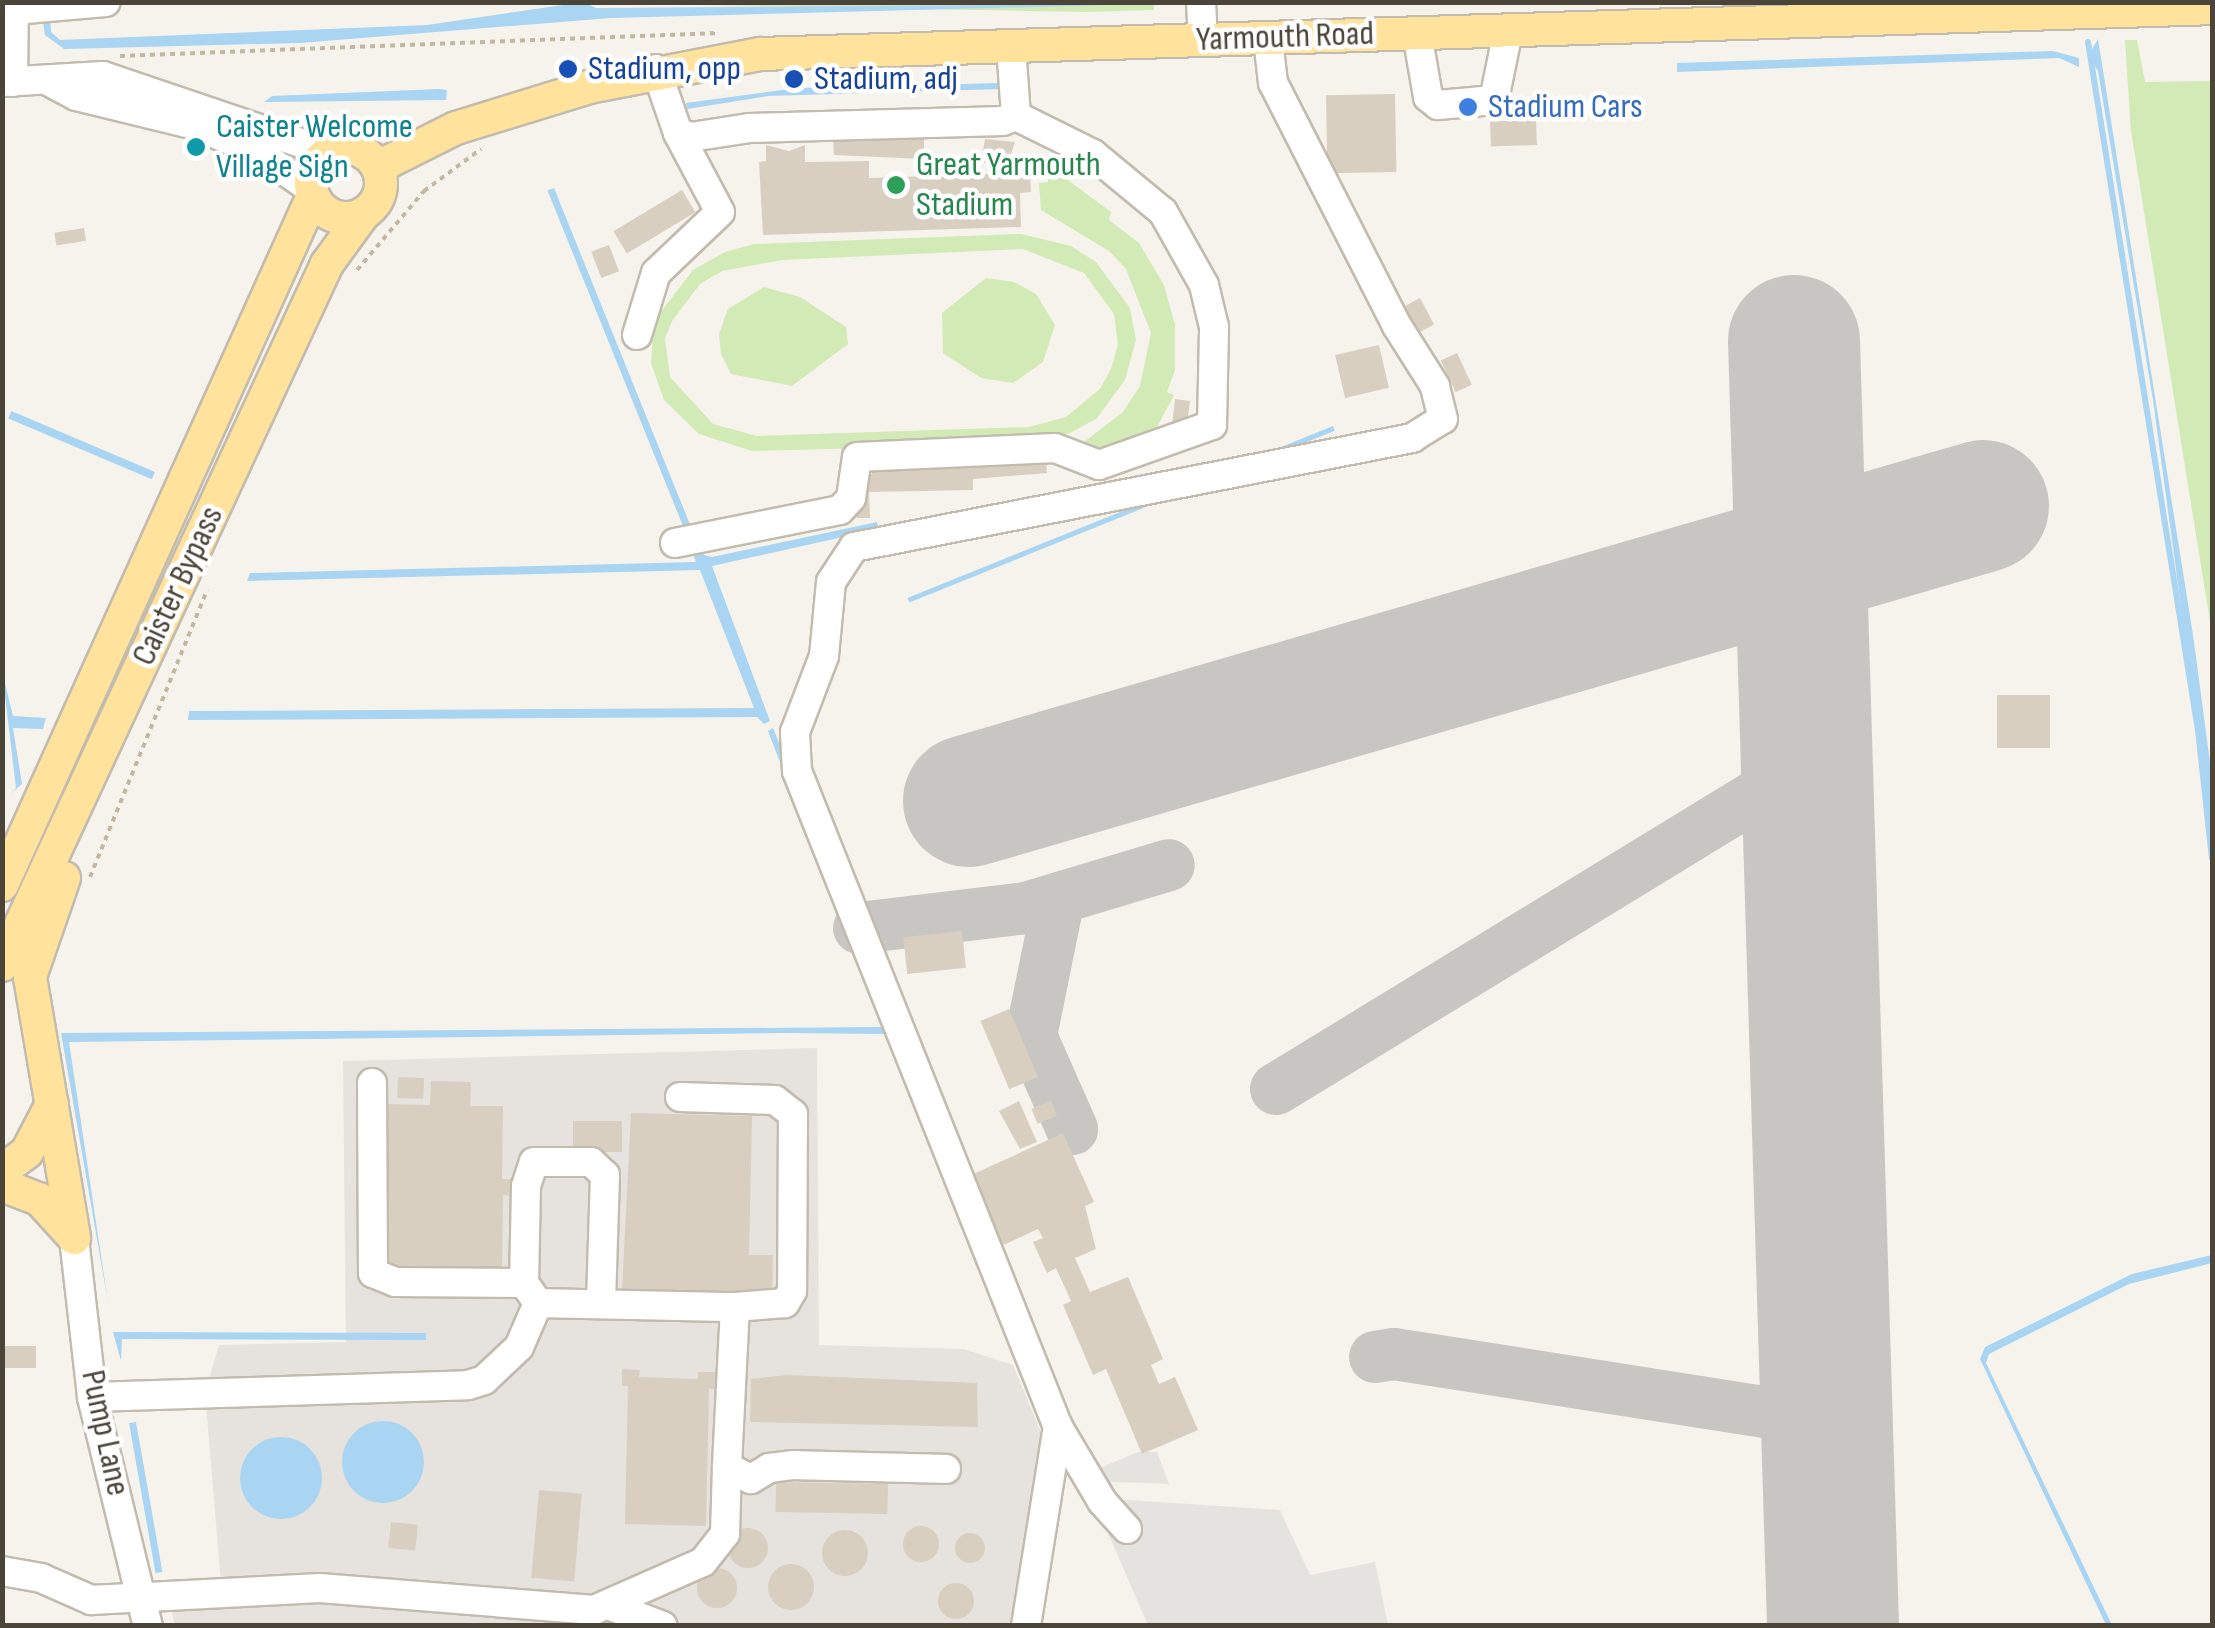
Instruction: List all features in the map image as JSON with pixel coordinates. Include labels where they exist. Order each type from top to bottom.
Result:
[{"type":"main road","name":"Yarmouth Road","points":[[378,168],[424,141],[507,113],[656,70],[760,54],[2212,8]]},
{"type":"main road","points":[[354,148],[378,168],[381,188],[364,213],[339,218],[312,193],[313,168],[328,152],[354,148]]},
{"type":"main road","name":"Caister Bypass","points":[[2,885],[312,193]]},
{"type":"main road","name":"Caister Bypass","points":[[2,964],[327,264],[364,213]]},
{"type":"main road","points":[[74,1238],[30,977],[134,680]]},
{"type":"main road","points":[[2,1170],[27,1152],[52,1104]]},
{"type":"main road","points":[[2,1185],[39,1199],[74,1238]]},
{"type":"street","points":[[106,2],[14,6],[8,82],[103,76],[328,152]]},
{"type":"street","points":[[1201,2],[1203,39]]},
{"type":"street","points":[[1417,34],[1428,97],[1438,105],[1494,100],[1508,31]]},
{"type":"street","points":[[1127,1529],[1102,1501],[1058,1427],[797,771],[795,732],[824,656],[831,582],[854,547],[1412,438],[1442,419],[1436,386],[1396,326],[1273,82],[1268,39]]},
{"type":"street","points":[[1011,46],[1016,116]]},
{"type":"street","points":[[637,335],[656,273],[720,212],[678,133],[656,70]]},
{"type":"street","points":[[46,80],[76,96],[195,125],[256,152],[312,193]]},
{"type":"street","points":[[675,543],[840,510],[851,498],[857,457],[1054,448],[1100,465],[1212,424],[1214,327],[1204,285],[1163,212],[1093,154],[1016,116],[678,133]]},
{"type":"street","points":[[372,1083],[374,1273],[395,1282],[601,1302],[735,1306],[785,1303],[792,1292],[793,1114],[775,1100],[680,1097]]},
{"type":"street","points":[[92,1397],[468,1384],[484,1380],[519,1348],[531,1293],[529,1166],[591,1162],[605,1176],[601,1302]]},
{"type":"street","name":"Pump Lane","points":[[74,1238],[92,1397],[129,1597],[148,1626]]},
{"type":"street","points":[[613,1607],[703,1562],[725,1534],[735,1306]]},
{"type":"street","points":[[1026,1626],[1058,1427]]},
{"type":"street","points":[[728,1466],[751,1479],[769,1468],[794,1465],[946,1468]]},
{"type":"street","points":[[2,1571],[41,1578],[92,1600],[320,1588],[613,1607],[663,1626]]},
{"type":"path","points":[[353,276],[424,190],[454,164],[476,156],[507,113]]},
{"type":"path","points":[[88,883],[210,582]]},
{"type":"shaded area","points":[[817,1048],[819,1345],[964,1349],[1013,1365],[1062,1483],[1040,1625],[175,1626],[168,1594],[221,1583],[205,1393],[219,1345],[346,1342],[343,1061]]},
{"type":"shaded area","points":[[1138,1452],[1157,1452],[1169,1484],[1111,1482],[1104,1486],[1113,1499],[1280,1510],[1310,1575],[1375,1562],[1388,1625],[1148,1625],[1099,1513],[1090,1472]]},
{"type":"green space","points":[[1154,2],[1154,10],[1085,12],[584,3]]},
{"type":"green space","points":[[2125,40],[2137,40],[2145,82],[2212,81],[2212,634],[2131,131]]},
{"type":"green space","points":[[1048,173],[1065,178],[1111,212],[1109,220],[1139,243],[1164,285],[1175,325],[1175,370],[1167,392],[1174,395],[1156,429],[1147,432],[1149,443],[1092,460],[1084,442],[1123,412],[1140,386],[1151,333],[1126,269],[1109,251],[1041,210],[1039,183],[1048,182]]},
{"type":"green space","points":[[1021,234],[1071,246],[1096,262],[1130,308],[1136,340],[1125,380],[1096,419],[1070,433],[1019,444],[752,451],[699,434],[664,400],[651,363],[654,321],[693,270],[725,252],[754,244]],"holes":[[[1023,249],[1084,273],[1114,314],[1118,345],[1111,369],[1100,389],[1066,417],[1029,427],[757,436],[713,424],[670,377],[665,339],[672,321],[700,284],[722,271],[782,260]]]},
{"type":"green space","points":[[986,278],[1014,282],[1036,294],[1055,325],[1043,362],[1013,383],[981,378],[943,353],[942,313]]},
{"type":"green space","points":[[764,287],[800,297],[846,327],[848,344],[792,386],[731,374],[721,354],[719,334],[728,309]]},
{"type":"water","points":[[583,2],[596,8],[1146,4],[611,18],[300,43],[64,49],[45,35],[42,15],[50,15],[51,32],[60,40],[427,25]]},
{"type":"water","points":[[2098,39],[2193,635],[2212,777],[2212,835],[2153,400],[2098,71],[2088,56]]},
{"type":"water","points":[[2053,51],[2079,58],[2079,67],[2059,58],[1677,72],[1677,63]]},
{"type":"water","points":[[1001,83],[1001,89],[768,96],[687,109],[686,103],[797,88]]},
{"type":"water","points":[[447,90],[446,100],[264,102],[272,96]]},
{"type":"water","points":[[554,188],[693,533],[687,536],[548,191]]},
{"type":"water","points":[[11,411],[155,472],[152,479],[8,418]]},
{"type":"water","points":[[1333,426],[1335,431],[909,603],[907,598]]},
{"type":"water","points":[[877,522],[879,529],[712,566],[770,721],[764,724],[757,717],[188,720],[189,711],[754,708],[700,570],[247,581],[250,573],[696,562],[688,541],[697,538],[704,555],[712,557]]},
{"type":"water","points":[[2,671],[13,716],[46,718],[43,729],[13,728],[22,784],[10,794],[16,788]]},
{"type":"water","points":[[773,728],[889,1009],[894,1042],[886,1034],[785,1033],[69,1042],[108,1302],[61,1033],[882,1027],[768,731]]},
{"type":"water","points":[[2212,1255],[2212,1263],[2129,1284],[1989,1354],[1986,1363],[2112,1625],[2106,1625],[1980,1359],[1985,1347],[2132,1274]]},
{"type":"water","points":[[113,1332],[426,1333],[426,1340],[122,1339],[121,1361]]},
{"type":"water","points":[[375,1421],[391,1421],[417,1439],[424,1462],[421,1478],[412,1491],[391,1503],[375,1503],[349,1485],[342,1470],[342,1454],[360,1428]]},
{"type":"water","points":[[136,1422],[162,1572],[156,1573],[129,1423]]},
{"type":"water","points":[[273,1437],[289,1437],[304,1443],[316,1455],[322,1478],[316,1501],[304,1513],[289,1519],[273,1519],[258,1513],[246,1501],[240,1486],[240,1470],[246,1455],[258,1443]]},
{"type":"building","points":[[1395,94],[1396,172],[1327,173],[1326,95]]},
{"type":"building","points":[[1536,120],[1537,145],[1491,147],[1490,122]]},
{"type":"building","points":[[924,134],[924,159],[834,155],[833,138]]},
{"type":"building","points":[[985,139],[1015,142],[1008,163],[981,163]]},
{"type":"building","name":"Great Yarmouth Stadium","points":[[766,145],[789,151],[805,145],[805,162],[869,161],[869,178],[1030,173],[1031,192],[1020,193],[1021,227],[763,235],[759,162],[766,161]]},
{"type":"building","points":[[682,190],[695,212],[627,253],[613,231]]},
{"type":"building","points":[[84,228],[86,241],[56,246],[54,233]]},
{"type":"building","points":[[609,245],[619,271],[601,278],[591,252]]},
{"type":"building","points":[[1420,298],[1434,324],[1410,337],[1396,311]]},
{"type":"building","points":[[1379,345],[1389,388],[1345,398],[1335,355]]},
{"type":"building","points":[[1457,353],[1472,385],[1455,392],[1441,361]]},
{"type":"building","points":[[1175,399],[1190,401],[1186,432],[1172,426]]},
{"type":"building","points":[[1046,459],[1047,473],[973,479],[973,490],[869,492],[870,518],[857,518],[857,475],[872,474],[872,462]]},
{"type":"building","points":[[1997,695],[2050,695],[2050,748],[1997,748]]},
{"type":"building","points":[[962,931],[966,968],[907,974],[903,937]]},
{"type":"building","points":[[1009,1009],[1038,1077],[1009,1089],[980,1021]]},
{"type":"building","points":[[398,1077],[424,1078],[423,1099],[397,1098]]},
{"type":"building","points":[[431,1081],[471,1082],[470,1106],[503,1106],[502,1179],[515,1179],[515,1196],[503,1195],[502,1269],[379,1267],[381,1104],[430,1105]]},
{"type":"building","points":[[1019,1101],[1037,1142],[1020,1149],[999,1111]]},
{"type":"building","points":[[1051,1101],[1057,1116],[1038,1124],[1032,1109]]},
{"type":"building","points":[[631,1113],[752,1116],[749,1255],[773,1255],[772,1295],[622,1291]]},
{"type":"building","points":[[573,1121],[622,1121],[622,1152],[573,1152]]},
{"type":"building","points":[[1063,1133],[1094,1202],[1085,1206],[1096,1249],[1075,1258],[1090,1292],[1128,1277],[1163,1359],[1151,1365],[1159,1384],[1175,1377],[1198,1430],[1142,1454],[1106,1369],[1093,1375],[1063,1305],[1071,1301],[1056,1268],[1047,1273],[1033,1242],[1043,1238],[1038,1229],[999,1247],[967,1177]]},
{"type":"building","points":[[2,1346],[36,1346],[36,1368],[2,1368]]},
{"type":"building","points":[[622,1369],[640,1370],[639,1377],[698,1379],[698,1372],[717,1372],[716,1389],[709,1389],[706,1526],[625,1524],[628,1386],[622,1386]]},
{"type":"building","points":[[787,1375],[977,1383],[978,1427],[750,1422],[751,1379]]},
{"type":"building","points":[[776,1482],[888,1484],[887,1514],[775,1512]]},
{"type":"building","points":[[539,1490],[582,1494],[574,1581],[531,1578]]},
{"type":"building","points":[[391,1522],[418,1525],[415,1551],[388,1548]]},
{"type":"building","points":[[921,1526],[934,1531],[939,1544],[934,1557],[921,1562],[908,1557],[903,1544],[908,1531]]},
{"type":"building","points":[[748,1528],[762,1534],[768,1548],[762,1562],[748,1568],[734,1562],[728,1548],[734,1534]]},
{"type":"building","points":[[845,1530],[861,1537],[868,1553],[861,1569],[845,1576],[829,1569],[822,1553],[829,1537]]},
{"type":"building","points":[[970,1533],[980,1538],[985,1548],[980,1558],[970,1563],[960,1558],[955,1548],[960,1538]]},
{"type":"building","points":[[791,1564],[807,1571],[814,1587],[807,1603],[791,1610],[775,1603],[768,1587],[775,1571]]},
{"type":"building","points":[[717,1568],[731,1574],[737,1588],[731,1602],[717,1608],[703,1602],[697,1588],[703,1574]]},
{"type":"building","points":[[956,1583],[969,1588],[974,1601],[969,1614],[956,1619],[943,1614],[938,1601],[943,1588]]},
{"type":"waterway","points":[[2088,42],[2198,730],[2212,858]]},
{"type":"taxiway","points":[[1276,1089],[1808,764]]},
{"type":"taxiway","points":[[859,928],[1026,908],[1169,865]]},
{"type":"taxiway","points":[[1059,898],[1031,1036],[1072,1129]]},
{"type":"taxiway","points":[[1375,1357],[1394,1354],[1827,1422]]},
{"type":"runway","points":[[1794,341],[1833,1626]]},
{"type":"runway","points":[[969,801],[1983,506]]},
{"type":"place","name":"Stadium, opp","points":[[568,69]]},
{"type":"place","name":"Stadium, adj","points":[[794,79]]},
{"type":"place","name":"Stadium Cars","points":[[1468,107]]},
{"type":"place","name":"Caister Welcome Village Sign","points":[[196,147]]},
{"type":"place","name":"Great Yarmouth Stadium","points":[[896,185]]}]
